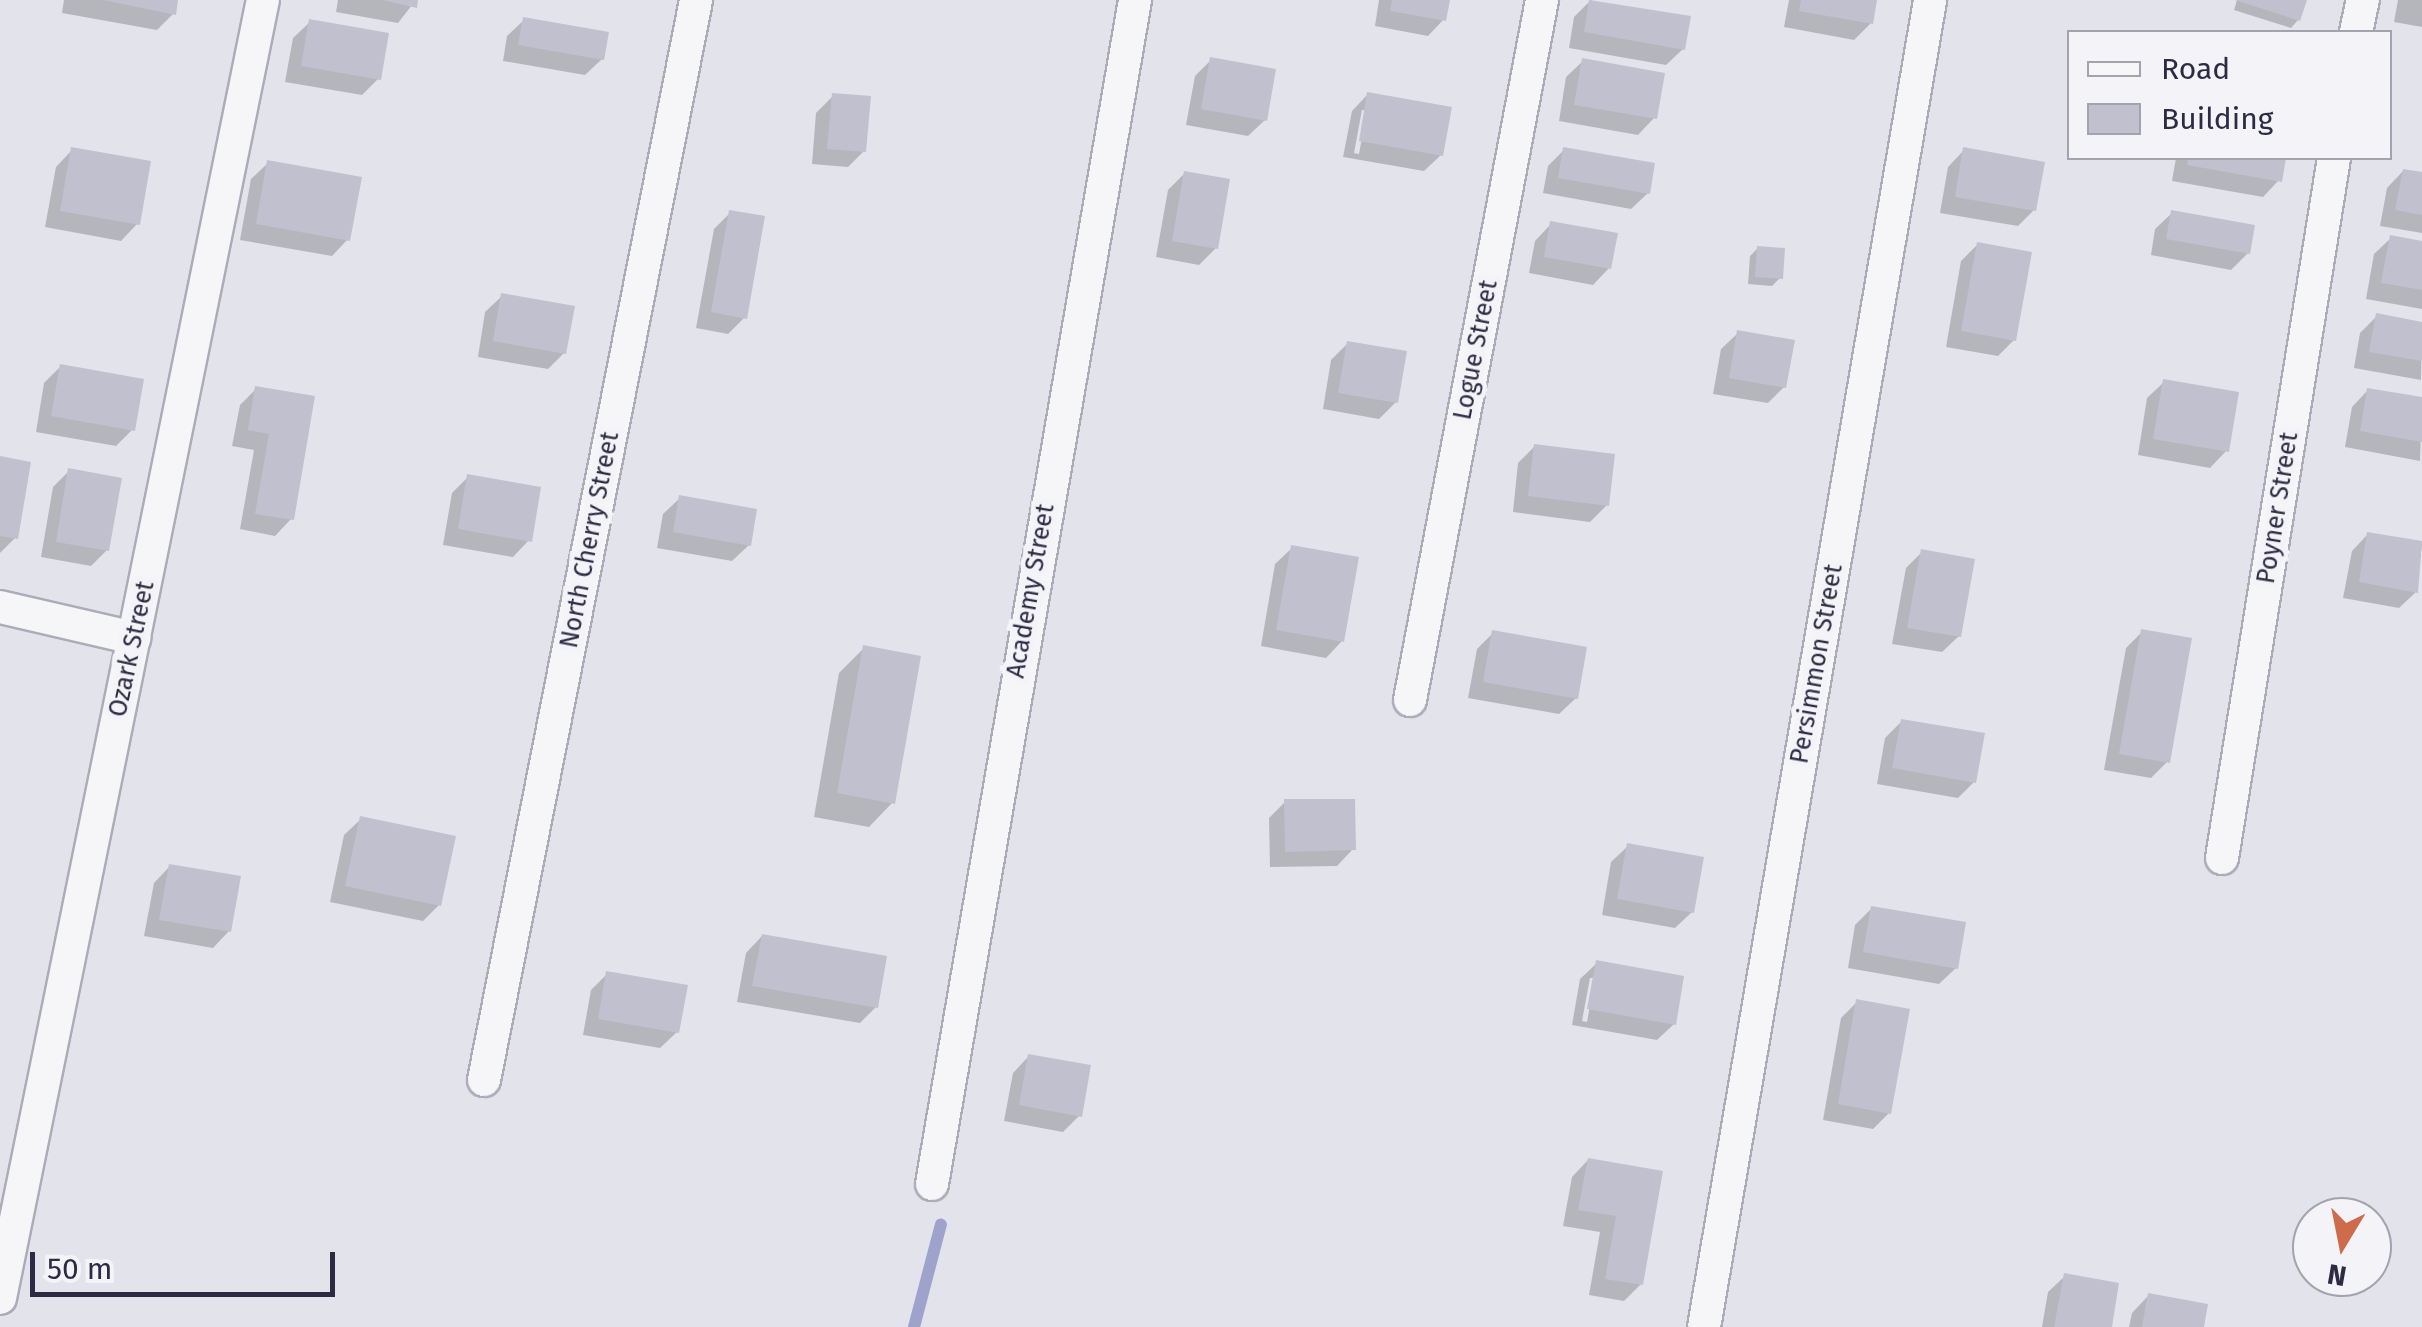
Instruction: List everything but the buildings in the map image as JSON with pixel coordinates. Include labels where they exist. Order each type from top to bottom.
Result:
[{"type":"street","name":"Ozark Street","points":[[0,1298],[9,1205],[134,638],[263,0]]},
{"type":"street","name":"North Cherry Street","points":[[484,1080],[696,0]]},
{"type":"street","name":"Academy Street","points":[[932,1184],[1135,0]]},
{"type":"street","name":"Logue Street","points":[[1410,700],[1542,0]]},
{"type":"street","name":"Persimmon Street","points":[[1704,1327],[1930,0]]},
{"type":"street","points":[[2356,30],[2362,0]]},
{"type":"street","name":"Poyner Street","points":[[2222,858],[2334,160]]},
{"type":"street","points":[[0,607],[134,638]]},
{"type":"waterway","points":[[914,1327],[941,1224]]}]
